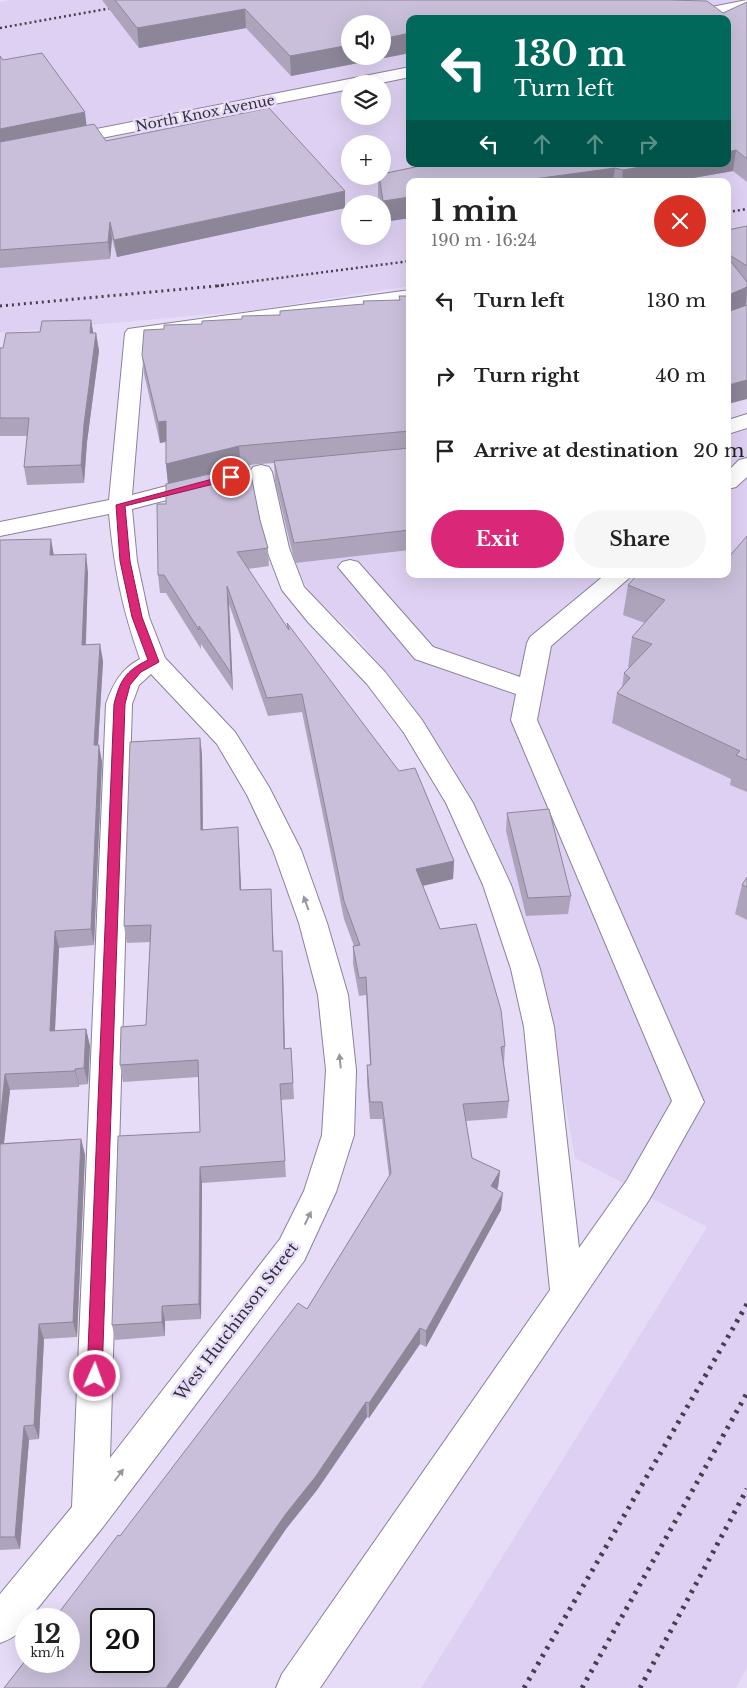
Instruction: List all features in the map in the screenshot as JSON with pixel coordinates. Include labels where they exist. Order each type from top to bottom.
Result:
[{"type":"street","points":[[695,15],[747,4]]},
{"type":"street","name":"North Knox Avenue","points":[[0,154],[406,73]]},
{"type":"street","name":"West Hutchinson Street","points":[[0,1624],[90,1514],[292,1250],[320,1192],[338,1135],[341,1070],[333,995],[313,923],[287,850],[260,794],[226,738],[154,662],[137,617],[125,561],[120,505],[135,333],[406,297]]},
{"type":"street","points":[[731,427],[747,420]]},
{"type":"street","points":[[731,479],[747,465]]},
{"type":"street","points":[[0,529],[120,505],[251,474],[269,513],[284,566],[294,590],[387,690],[416,731],[452,793],[491,867],[516,934],[536,1013],[548,1094],[567,1296]]},
{"type":"street","points":[[350,567],[424,653],[530,690]]},
{"type":"street","points":[[296,1688],[638,1190],[688,1102],[524,720],[539,643],[615,578]]},
{"type":"street","points":[[90,1514],[119,704],[125,684],[137,669],[154,662]]},
{"type":"shaded area","points":[[10,0],[747,0],[747,235],[731,238],[731,178],[406,178],[406,287],[247,311],[0,333],[0,2]]},
{"type":"shaded area","points":[[747,429],[747,1667],[736,1688],[421,1688],[707,1227],[575,1158],[556,1054],[513,891],[488,831],[452,765],[408,699],[355,635],[316,599],[297,574],[288,553],[271,484],[406,470],[406,578],[731,578],[731,434]]},
{"type":"building","points":[[115,0],[669,0],[707,1],[723,13],[747,2],[747,159],[736,150],[731,151],[731,15],[406,15],[406,34],[391,37],[391,15],[341,15],[341,47],[290,56],[245,9],[137,28]]},
{"type":"building","points":[[42,53],[85,112],[0,129],[0,56],[3,60]]},
{"type":"building","points":[[269,108],[345,191],[114,240],[110,222],[108,242],[0,250],[0,142],[94,124],[106,141]]},
{"type":"building","points":[[415,167],[640,167],[623,170],[615,168],[541,178],[406,178],[406,198],[391,200],[391,195],[382,195],[380,185],[391,185],[391,172]]},
{"type":"building","points":[[747,226],[747,266],[731,256],[731,229]]},
{"type":"building","points":[[731,262],[747,282],[747,287],[731,294]]},
{"type":"building","points":[[399,296],[406,296],[406,431],[239,446],[166,464],[166,421],[158,422],[142,355],[144,330],[164,329],[164,325],[202,324],[202,321],[242,319],[242,316],[280,315],[280,311],[364,304],[363,301],[400,300]]},
{"type":"building","points":[[747,305],[747,380],[731,384],[731,311]]},
{"type":"building","points":[[91,320],[90,333],[96,333],[84,424],[81,465],[24,467],[29,418],[0,418],[0,348],[3,348],[6,333],[40,332],[42,321]]},
{"type":"building","points":[[406,448],[406,530],[294,543],[274,461]]},
{"type":"building","points":[[249,465],[260,520],[268,548],[237,552],[289,630],[287,623],[399,771],[415,768],[454,861],[416,869],[440,929],[476,924],[501,1010],[505,1046],[501,1047],[509,1101],[463,1104],[472,1158],[500,1171],[491,1186],[503,1193],[426,1331],[420,1328],[369,1403],[366,1402],[316,1476],[285,1515],[166,1688],[4,1688],[16,1673],[80,1673],[80,1608],[62,1608],[118,1535],[120,1536],[298,1303],[307,1309],[391,1173],[382,1102],[370,1102],[367,1065],[371,1065],[366,977],[359,978],[353,946],[360,945],[344,901],[302,694],[267,698],[227,586],[231,673],[199,626],[199,630],[164,575],[158,575],[157,504],[166,504],[166,484]]},
{"type":"building","points":[[747,536],[747,760],[736,755],[740,751],[617,693],[630,678],[624,673],[652,644],[632,637],[665,600],[628,585],[634,578],[731,578],[731,555]]},
{"type":"building","points":[[51,539],[50,555],[86,554],[82,645],[100,644],[94,745],[99,745],[91,929],[55,931],[50,1031],[86,1029],[84,1068],[75,1069],[75,1071],[5,1074],[0,1122],[0,540]]},
{"type":"building","points":[[200,738],[201,830],[238,827],[240,890],[271,889],[273,951],[282,951],[284,1049],[291,1048],[293,1083],[280,1084],[285,1161],[200,1167],[199,1304],[162,1306],[162,1322],[112,1325],[118,1136],[200,1132],[198,1060],[120,1065],[121,1027],[146,1025],[151,925],[124,926],[130,742]]},
{"type":"building","points":[[549,809],[571,896],[528,898],[507,813]]},
{"type":"building","points":[[747,877],[747,887],[742,885]]},
{"type":"building","points":[[81,1139],[73,1322],[39,1324],[34,1425],[24,1426],[15,1537],[0,1537],[0,1144]]},
{"type":"railway","points":[[0,28],[123,6]]},
{"type":"railway","points":[[731,212],[747,209]]},
{"type":"railway","points":[[219,286],[406,262]]},
{"type":"railway","points":[[219,286],[227,285]]},
{"type":"railway","points":[[0,306],[219,286]]},
{"type":"railway","points":[[524,1688],[747,1304]]},
{"type":"railway","points":[[582,1688],[747,1393]]},
{"type":"railway","points":[[640,1688],[747,1489]]},
{"type":"route","points":[[95,1376],[119,704],[125,684],[137,669],[154,662],[137,617],[125,561],[120,505],[231,477]]}]
